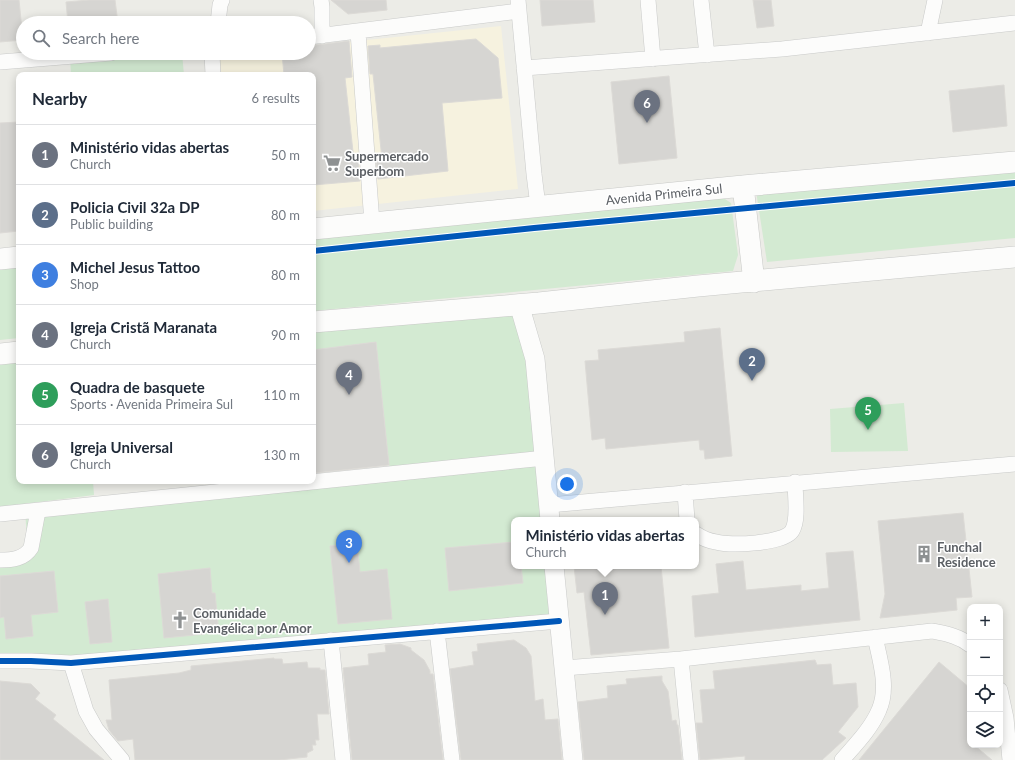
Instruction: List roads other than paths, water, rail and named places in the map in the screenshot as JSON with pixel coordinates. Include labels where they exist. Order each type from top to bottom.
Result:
[{"type":"main road","name":"Avenida Primeira Sul","points":[[316,229],[743,186],[1015,162]]},
{"type":"main road","points":[[743,186],[754,282]]},
{"type":"main road","points":[[0,259],[16,257]]},
{"type":"main road","points":[[316,322],[1015,257]]},
{"type":"main road","points":[[0,354],[16,352]]},
{"type":"street","points":[[218,16],[222,0]]},
{"type":"street","points":[[321,0],[322,7],[316,37],[358,32],[518,6],[538,206]]},
{"type":"street","points":[[648,0],[653,59]]},
{"type":"street","points":[[701,0],[707,55]]},
{"type":"street","points":[[928,33],[935,0]]},
{"type":"street","points":[[524,68],[782,49],[1015,24]]},
{"type":"street","points":[[358,32],[372,223]]},
{"type":"street","points":[[0,62],[25,60]]},
{"type":"street","points":[[212,60],[213,72]]},
{"type":"street","points":[[529,303],[550,513],[685,492],[1015,464]]},
{"type":"street","points":[[316,481],[544,458]]},
{"type":"street","points":[[699,535],[709,540],[726,543],[767,542],[787,536],[794,528],[795,482]]},
{"type":"street","points":[[0,514],[291,484]]},
{"type":"street","points":[[685,492],[687,517]]},
{"type":"street","points":[[0,560],[16,559],[28,553],[31,548],[38,510]]},
{"type":"street","points":[[554,569],[573,760]]},
{"type":"street","points":[[0,661],[71,663],[559,621]]},
{"type":"street","points":[[437,631],[452,760]]},
{"type":"street","points":[[564,668],[681,659],[874,637],[932,632],[949,634],[964,640],[967,643]]},
{"type":"street","points":[[842,760],[870,726],[882,701],[883,687],[881,666],[874,637]]},
{"type":"street","points":[[331,640],[343,760]]},
{"type":"street","points":[[681,659],[691,760]]},
{"type":"street","points":[[71,663],[86,711],[96,729],[122,760]]},
{"type":"street","points":[[1003,704],[1006,718],[1010,760]]},
{"type":"place","name":"Igreja Universal","points":[[647,123]]},
{"type":"place","name":"Supermercado Superbom","points":[[332,163]]},
{"type":"place","name":"Policia Civil 32a DP","points":[[752,381]]},
{"type":"place","name":"Igreja Cristã Maranata","points":[[349,395]]},
{"type":"place","name":"Quadra de basquete","points":[[868,430]]},
{"type":"place","name":"Funchal Residence","points":[[924,554]]},
{"type":"place","name":"Michel Jesus Tattoo","points":[[349,563]]},
{"type":"place","name":"Ministério vidas abertas","points":[[605,615]]},
{"type":"place","name":"Comunidade Evangélica por Amor","points":[[180,620]]}]
